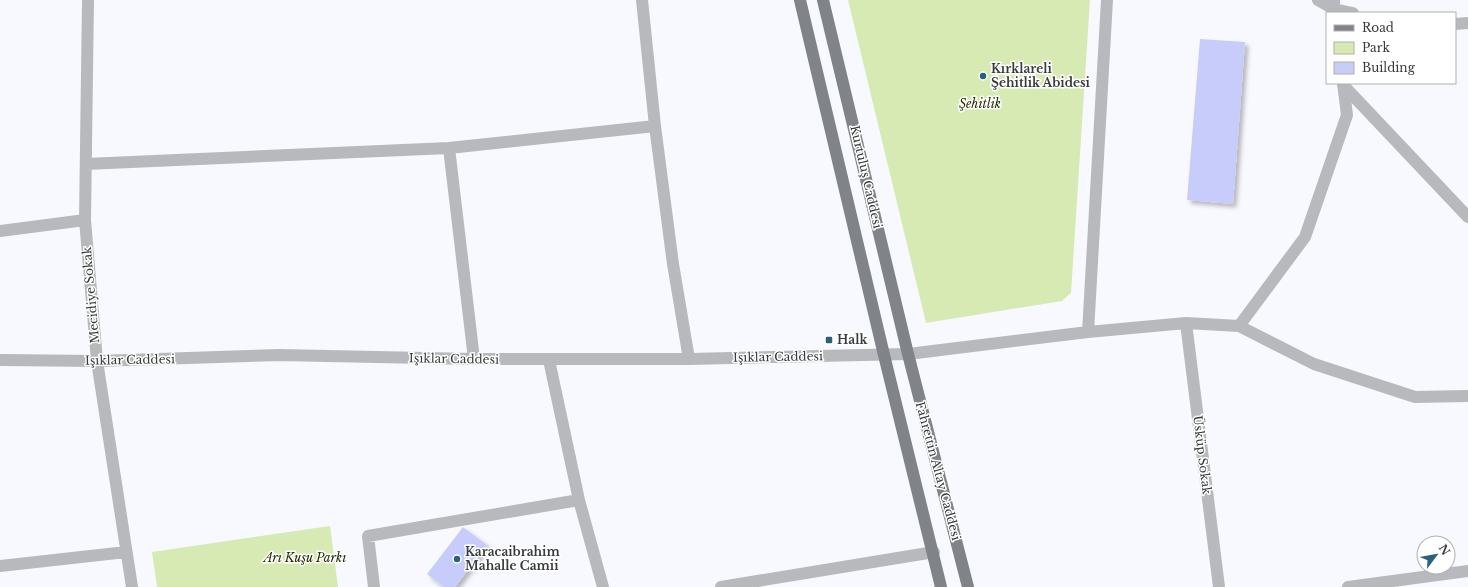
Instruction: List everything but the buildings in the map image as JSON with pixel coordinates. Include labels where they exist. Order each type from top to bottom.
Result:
[{"type":"main road","name":"Kurtuluş Caddesi","points":[[800,0],[884,354]]},
{"type":"main road","name":"Kurtuluş Caddesi","points":[[823,0],[908,354]]},
{"type":"main road","name":"Fahrettin Altay Caddesi","points":[[884,354],[934,552],[941,587]]},
{"type":"main road","name":"Fahrettin Altay Caddesi","points":[[908,354],[968,587]]},
{"type":"street","name":"Mecidiye Sokak","points":[[88,0],[85,220],[97,361],[132,587]]},
{"type":"street","points":[[642,0],[655,126],[673,264],[689,359]]},
{"type":"street","points":[[1088,332],[1107,0]]},
{"type":"street","points":[[1318,0],[1349,12]]},
{"type":"street","points":[[1456,24],[1468,23]]},
{"type":"street","points":[[1343,84],[1468,217]]},
{"type":"street","points":[[1343,84],[1347,115],[1305,237],[1239,326],[1314,364],[1415,397],[1468,396]]},
{"type":"street","points":[[86,164],[449,148],[655,126]]},
{"type":"street","points":[[449,148],[474,359]]},
{"type":"street","points":[[0,232],[85,220]]},
{"type":"street","name":"Işıklar Caddesi","points":[[0,360],[97,361],[279,355],[549,360],[689,359],[908,354],[1088,332],[1186,323],[1239,326]]},
{"type":"street","name":"Üsküp Sokak","points":[[1186,323],[1218,587]]},
{"type":"street","points":[[549,360],[579,500],[604,587]]},
{"type":"street","points":[[374,587],[368,536],[579,500]]},
{"type":"street","points":[[0,566],[126,552]]},
{"type":"street","points":[[720,587],[934,552]]},
{"type":"street","points":[[1348,587],[1468,571]]},
{"type":"green space","name":"Şehitlik","points":[[848,0],[1090,0],[1071,293],[1062,301],[926,323]]},
{"type":"green space","name":"Arı Kuşu Parkı","points":[[330,526],[338,587],[157,587],[152,552]]},
{"type":"place","name":"Kırklareli Şehitlik Abidesi","points":[[983,76]]},
{"type":"place","name":"Halk","points":[[829,340]]},
{"type":"place","name":"Karacaibrahim Mahalle Camii","points":[[457,559]]}]
